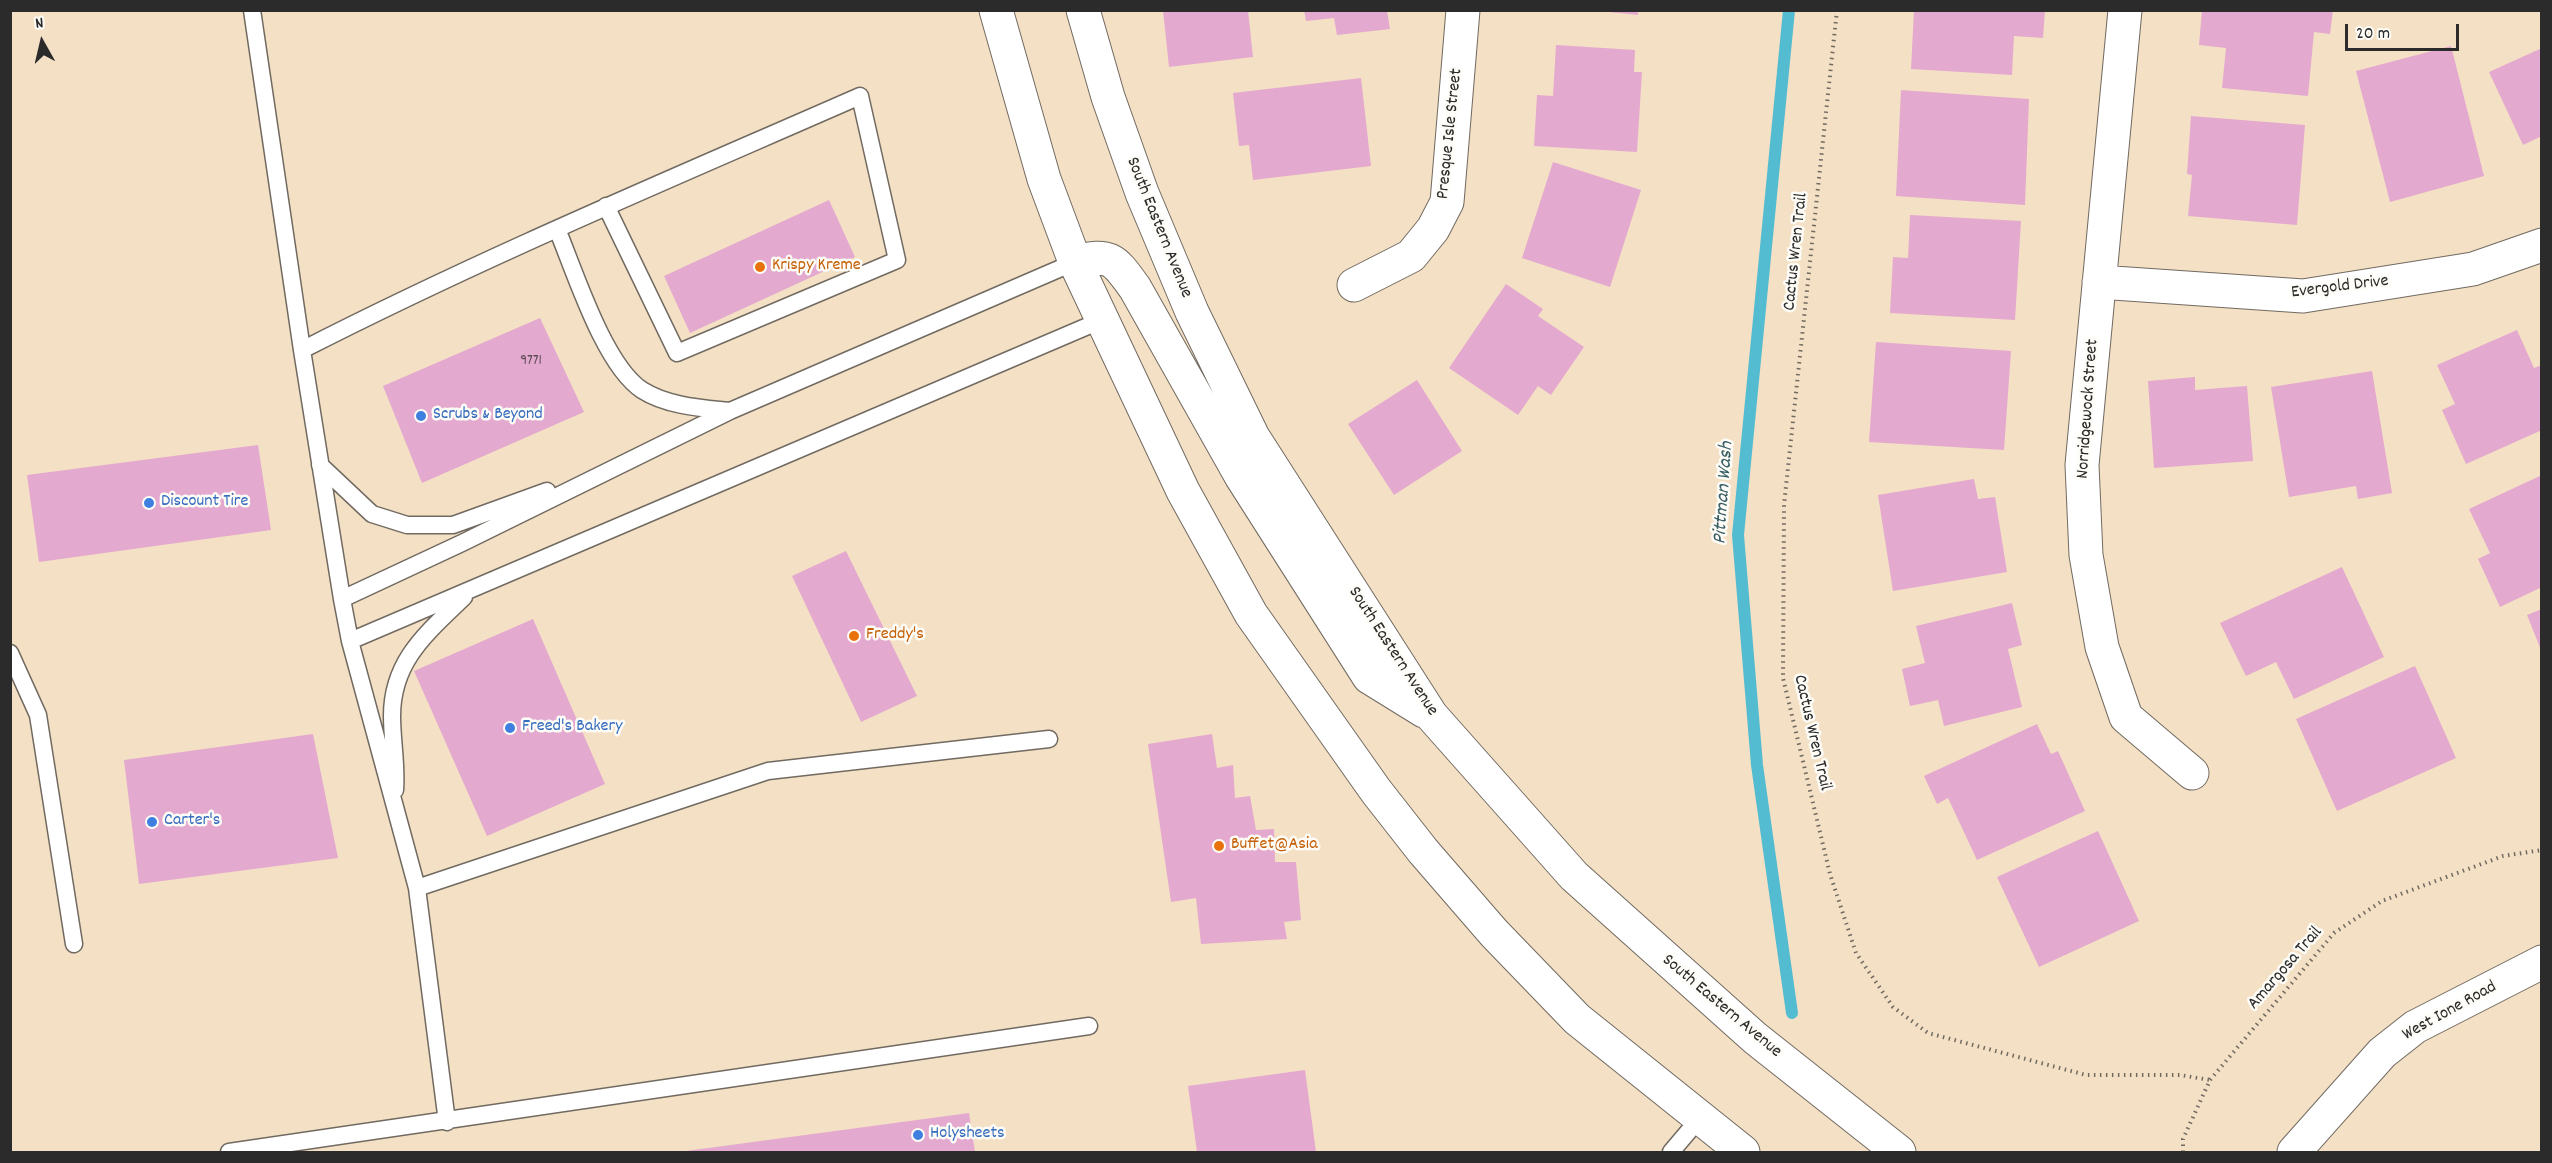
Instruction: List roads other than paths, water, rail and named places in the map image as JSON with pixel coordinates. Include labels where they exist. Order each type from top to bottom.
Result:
[{"type":"main road","points":[[996,10],[1044,179],[1075,262],[1183,491],[1251,614],[1376,791],[1423,851],[1494,933],[1577,1019],[1743,1152]]},
{"type":"main road","name":"South Eastern Avenue","points":[[1083,10],[1108,97],[1142,193],[1192,312],[1253,437],[1431,715],[1574,876],[1755,1038],[1899,1152]]},
{"type":"main road","name":"Presque Isle Street","points":[[1354,285],[1411,256],[1433,229],[1447,202],[1464,10]]},
{"type":"main road","name":"Norridgewock Street","points":[[2125,10],[2082,465],[2086,555],[2102,647],[2126,717],[2192,773]]},
{"type":"main road","name":"Evergold Drive","points":[[2099,282],[2303,296],[2473,269],[2541,245]]},
{"type":"main road","points":[[1075,262],[1100,256],[1119,265],[1141,298],[1241,476],[1369,677],[1431,715]]},
{"type":"main road","name":"West Ione Road","points":[[2294,1152],[2382,1053],[2415,1027],[2541,962]]},
{"type":"lane","points":[[252,10],[302,351],[342,599],[350,641],[417,888],[447,1122]]},
{"type":"lane","points":[[302,351],[377,312],[606,206],[860,96],[897,260],[677,353],[606,206]]},
{"type":"lane","points":[[557,229],[606,345],[620,367],[641,389],[661,399],[685,406],[730,411]]},
{"type":"lane","points":[[342,599],[730,411],[1075,262]]},
{"type":"lane","points":[[350,641],[1102,320]]},
{"type":"lane","points":[[320,465],[372,514],[407,525],[453,525],[627,462]]},
{"type":"lane","points":[[394,806],[397,763],[392,717],[393,688],[402,667],[423,636],[472,590]]},
{"type":"lane","points":[[10,652],[38,715],[74,944]]},
{"type":"lane","points":[[417,888],[768,771],[1049,739]]},
{"type":"lane","points":[[229,1152],[447,1122],[1089,1026]]},
{"type":"lane","points":[[1671,1152],[1699,1119]]},
{"type":"waterway","name":"Pittman Wash","points":[[1789,10],[1738,535],[1757,765],[1792,1013]]},
{"type":"place","name":"Krispy Kreme","points":[[760,267]]},
{"type":"place","name":"Scrubs & Beyond","points":[[421,416]]},
{"type":"place","name":"Discount Tire","points":[[149,503]]},
{"type":"place","name":"Freddy's","points":[[854,636]]},
{"type":"place","name":"Freed's Bakery","points":[[510,728]]},
{"type":"place","name":"Carter's","points":[[152,822]]},
{"type":"place","name":"Buffet@Asia","points":[[1219,846]]},
{"type":"place","name":"Holysheets","points":[[918,1135]]}]
